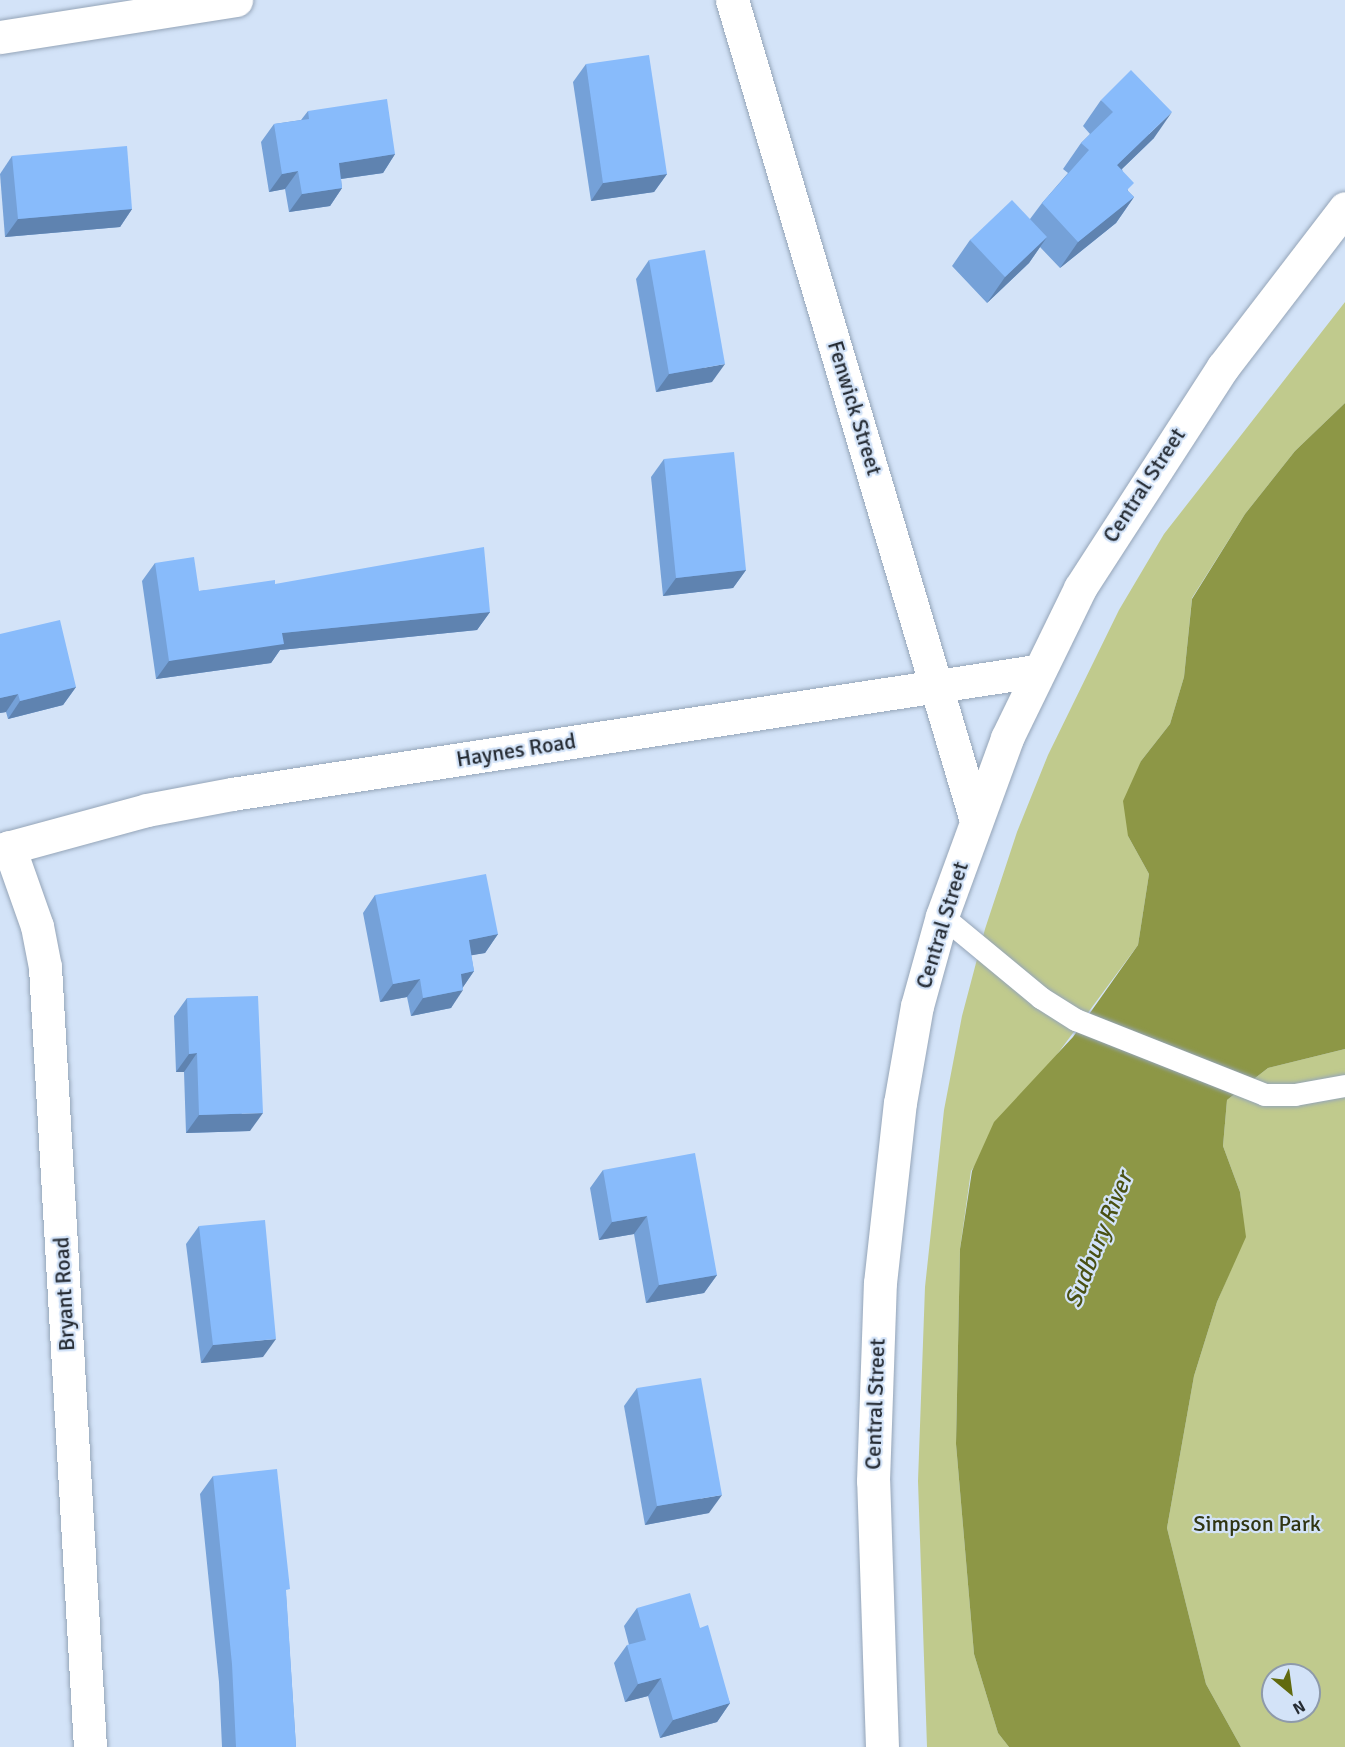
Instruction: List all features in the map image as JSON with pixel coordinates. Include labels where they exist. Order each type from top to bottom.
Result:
[{"type":"street","points":[[0,37],[237,0]]},
{"type":"street","name":"Fenwick Street","points":[[732,0],[939,686],[975,817]]},
{"type":"street","name":"Central Street","points":[[882,1747],[873,1481],[879,1283],[900,1103],[917,1006],[942,916],[975,817],[1036,671],[1080,588],[1174,438],[1223,367],[1345,208]]},
{"type":"street","name":"Haynes Road","points":[[4,849],[147,810],[232,794],[1036,671]]},
{"type":"street","name":"Bryant Road","points":[[4,849],[37,926],[45,967],[90,1747]]},
{"type":"lane","points":[[942,916],[1041,998],[1076,1020],[1265,1095],[1295,1095],[1345,1086]]},
{"type":"green space","points":[[1345,302],[1345,403],[1295,451],[1245,514],[1192,598],[1184,677],[1170,724],[1141,761],[1128,836],[1149,874],[1138,945],[971,1171],[960,1249],[956,1444],[974,1654],[998,1733],[1009,1747],[927,1747],[918,1481],[925,1287],[944,1110],[962,1016],[985,929],[1017,832],[1048,755],[1119,610],[1164,534]]},
{"type":"green space","name":"Simpson Park","points":[[1345,1049],[1345,1747],[1241,1747],[1206,1684],[1167,1528],[1194,1376],[1217,1302],[1245,1237],[1240,1192],[1223,1146],[1227,1100],[1268,1068]]},
{"type":"water","name":"Sudbury River","points":[[1345,403],[1345,1049],[1268,1068],[1227,1100],[1223,1146],[1240,1192],[1246,1237],[1217,1302],[1194,1376],[1167,1528],[1206,1684],[1241,1747],[1009,1747],[998,1733],[974,1654],[956,1444],[960,1249],[972,1171],[994,1122],[1073,1037],[1138,945],[1149,874],[1128,836],[1123,801],[1141,761],[1170,724],[1184,677],[1192,599],[1245,514],[1295,451]]},
{"type":"building","points":[[649,55],[667,174],[603,183],[586,64]]},
{"type":"building","points":[[1131,70],[1172,112],[1117,165],[1134,183],[1127,190],[1134,197],[1078,242],[1042,203],[1089,150],[1081,143],[1113,112],[1101,100]]},
{"type":"building","points":[[387,99],[395,154],[339,163],[342,188],[302,194],[298,171],[282,174],[274,124],[309,119],[308,111]]},
{"type":"building","points":[[127,146],[132,209],[18,219],[12,156]]},
{"type":"building","points":[[1012,200],[1047,237],[1005,277],[970,240]]},
{"type":"building","points":[[705,250],[725,364],[669,374],[649,260]]},
{"type":"building","points":[[734,452],[746,570],[676,578],[664,459]]},
{"type":"building","points":[[484,547],[490,612],[282,633],[284,644],[169,661],[155,563],[194,557],[199,591],[275,580],[275,584]]},
{"type":"building","points":[[60,620],[76,687],[20,701],[18,694],[0,698],[0,634]]},
{"type":"building","points":[[486,874],[498,934],[469,940],[474,971],[461,974],[463,990],[423,998],[420,979],[393,984],[375,895]]},
{"type":"building","points":[[258,996],[263,1113],[199,1115],[197,1053],[189,1054],[187,998]]},
{"type":"building","points":[[695,1153],[717,1275],[659,1285],[647,1216],[612,1222],[603,1170]]},
{"type":"building","points":[[265,1220],[276,1339],[213,1345],[199,1226]]},
{"type":"building","points":[[701,1378],[722,1495],[657,1506],[637,1388]]},
{"type":"building","points":[[277,1469],[290,1589],[286,1590],[296,1747],[236,1747],[232,1664],[213,1476]]},
{"type":"building","points":[[690,1593],[700,1628],[708,1625],[730,1703],[673,1720],[661,1678],[638,1684],[627,1645],[646,1640],[637,1608]]}]
